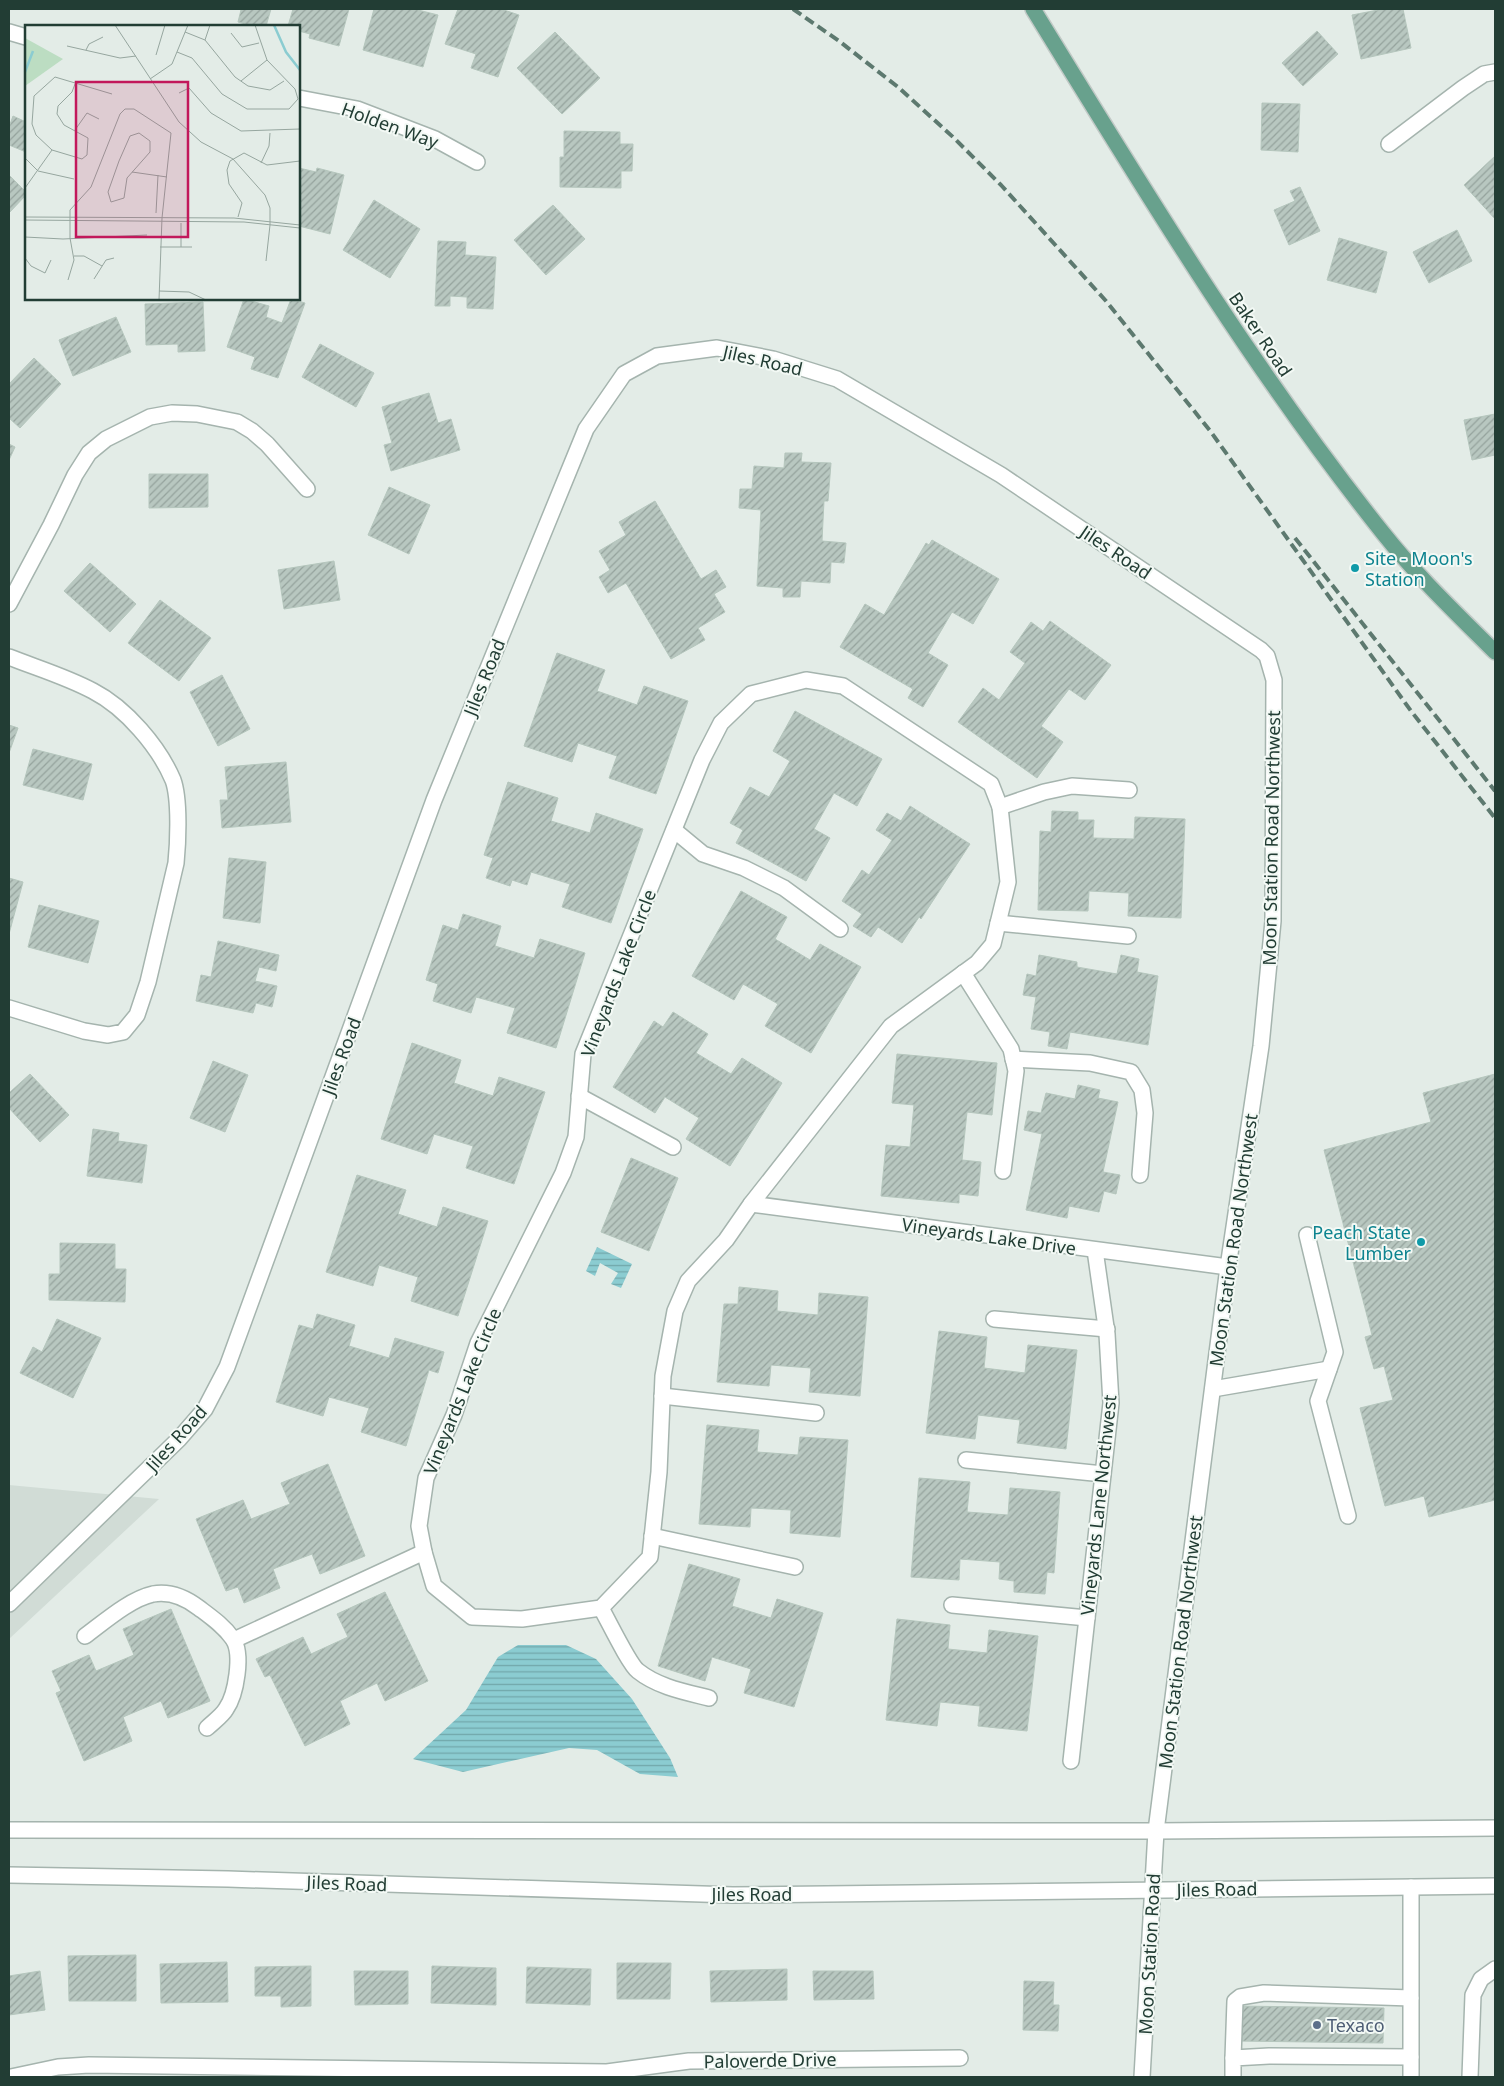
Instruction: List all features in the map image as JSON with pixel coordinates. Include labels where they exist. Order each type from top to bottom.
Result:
[{"type":"main road","name":"Baker Road","points":[[1033,9],[1154,206],[1286,404],[1384,535],[1437,594],[1495,652]]},
{"type":"street","points":[[9,32],[25,37]]},
{"type":"street","points":[[1389,144],[1470,83],[1484,74],[1495,72]]},
{"type":"street","name":"Holden Way","points":[[300,98],[357,109],[435,139],[477,162]]},
{"type":"street","name":"Jiles Road","points":[[9,1604],[179,1439],[205,1410],[227,1367],[438,791],[586,429],[624,374],[657,356],[717,348],[773,359],[837,379],[1001,475],[1261,650]]},
{"type":"street","points":[[9,604],[52,525],[75,475],[89,453],[106,439],[150,417],[172,413],[197,414],[237,422],[252,431],[267,444],[307,490]]},
{"type":"street","name":"Moon Station Road Northwest","points":[[1156,1831],[1228,1267],[1261,1046],[1273,921],[1274,680],[1266,656],[1261,650]]},
{"type":"street","points":[[9,657],[94,691],[113,704],[138,727],[158,753],[173,782],[177,831],[176,864],[148,982],[137,1015],[123,1032],[108,1035],[84,1031],[9,1008]]},
{"type":"street","name":"Vineyards Lake Circle","points":[[806,680],[842,686],[992,784],[1000,807],[1008,882],[993,944],[977,963],[891,1026],[751,1204],[726,1240],[688,1281],[675,1311],[663,1376],[659,1472],[650,1557],[601,1608],[522,1619],[472,1617],[434,1586],[424,1552],[420,1526],[426,1478],[454,1415],[478,1342],[563,1173],[576,1137],[584,1054],[674,830],[702,760],[721,723],[751,694],[806,680]]},
{"type":"street","points":[[1000,807],[1044,792],[1072,786],[1129,790]]},
{"type":"street","points":[[674,830],[703,854],[744,868],[784,888],[840,929]]},
{"type":"street","points":[[998,923],[1128,936]]},
{"type":"street","points":[[964,973],[1011,1049],[1016,1071],[1003,1171]]},
{"type":"street","points":[[1013,1059],[1090,1063],[1130,1072],[1142,1090],[1145,1113],[1140,1175]]},
{"type":"street","points":[[579,1096],[673,1147]]},
{"type":"street","name":"Vineyards Lake Drive","points":[[751,1204],[1228,1267]]},
{"type":"street","points":[[1307,1235],[1335,1352],[1318,1401],[1348,1516]]},
{"type":"street","name":"Vineyards Lane Northwest","points":[[1072,1761],[1111,1403],[1107,1329],[1095,1250]]},
{"type":"street","points":[[994,1319],[1107,1329]]},
{"type":"street","points":[[1213,1389],[1329,1369]]},
{"type":"street","points":[[662,1396],[816,1413]]},
{"type":"street","points":[[966,1460],[1103,1474]]},
{"type":"street","points":[[652,1536],[795,1567]]},
{"type":"street","points":[[234,1640],[424,1552]]},
{"type":"street","points":[[85,1636],[138,1599],[154,1594],[172,1593],[194,1604],[216,1620],[234,1640],[238,1657],[236,1683],[226,1710],[207,1728]]},
{"type":"street","points":[[952,1605],[1087,1618]]},
{"type":"street","points":[[601,1608],[636,1670],[652,1680],[674,1689],[709,1698]]},
{"type":"street","points":[[9,1830],[1156,1831],[1495,1828]]},
{"type":"street","name":"Moon Station Road","points":[[1142,2077],[1156,1831]]},
{"type":"street","name":"Jiles Road","points":[[9,1875],[228,1879],[733,1895],[1495,1886]]},
{"type":"street","points":[[1411,1887],[1412,2077]]},
{"type":"street","points":[[1470,2077],[1473,1995],[1481,1979],[1495,1969]]},
{"type":"street","points":[[1233,2077],[1235,2001],[1240,1997],[1264,1993],[1411,1998]]},
{"type":"street","points":[[1233,2058],[1269,2056],[1412,2057]]},
{"type":"street","name":"Paloverde Drive","points":[[11,2077],[58,2067],[89,2065],[607,2072],[689,2061],[960,2058]]},
{"type":"shaded area","points":[[9,1485],[159,1499],[9,1639]]},
{"type":"water","points":[[597,1247],[632,1264],[621,1288],[611,1284],[618,1273],[600,1263],[595,1276],[586,1271]]},
{"type":"water","points":[[518,1645],[566,1645],[596,1659],[632,1699],[670,1758],[678,1777],[640,1774],[597,1750],[569,1748],[463,1772],[413,1759],[466,1710],[498,1657]]},
{"type":"building","points":[[238,9],[271,9],[266,25],[249,25],[238,22],[241,10]]},
{"type":"building","points":[[293,9],[349,9],[339,46],[309,38],[310,34],[300,31],[300,25],[288,25]]},
{"type":"building","points":[[374,9],[414,9],[438,15],[423,67],[363,50]]},
{"type":"building","points":[[458,9],[501,9],[519,15],[498,77],[471,68],[476,54],[445,44]]},
{"type":"building","points":[[1383,9],[1403,9],[1411,48],[1361,59],[1352,15]]},
{"type":"building","points":[[1317,31],[1338,54],[1303,86],[1282,63]]},
{"type":"building","points":[[555,32],[600,78],[562,114],[517,68]]},
{"type":"building","points":[[1262,103],[1300,104],[1298,152],[1261,150]]},
{"type":"building","points":[[13,116],[25,122],[25,152],[9,145],[9,127]]},
{"type":"building","points":[[564,131],[620,132],[620,144],[633,144],[632,171],[621,171],[621,188],[560,187],[560,157],[564,157]]},
{"type":"building","points":[[1495,156],[1495,219],[1464,185]]},
{"type":"building","points":[[300,168],[316,172],[317,168],[344,175],[330,234],[300,226]]},
{"type":"building","points":[[9,175],[25,191],[25,196],[9,213]]},
{"type":"building","points":[[1300,187],[1320,231],[1289,245],[1274,210],[1295,201],[1290,191]]},
{"type":"building","points":[[374,200],[420,229],[390,278],[343,250]]},
{"type":"building","points":[[553,205],[585,239],[546,275],[514,240]]},
{"type":"building","points":[[1457,230],[1472,261],[1429,283],[1413,252]]},
{"type":"building","points":[[1339,238],[1387,252],[1376,293],[1327,280]]},
{"type":"building","points":[[438,241],[466,242],[465,255],[496,257],[493,309],[467,308],[467,297],[450,296],[450,306],[435,306]]},
{"type":"building","points":[[244,300],[269,306],[266,317],[282,323],[291,300],[305,303],[278,378],[251,369],[255,357],[227,347]]},
{"type":"building","points":[[203,302],[205,351],[178,352],[178,344],[146,345],[145,304]]},
{"type":"building","points":[[116,317],[131,352],[73,376],[59,340]]},
{"type":"building","points":[[320,344],[374,373],[356,407],[302,377]]},
{"type":"building","points":[[34,358],[61,384],[20,428],[9,418],[9,384]]},
{"type":"building","points":[[429,393],[438,423],[451,419],[460,450],[391,471],[384,445],[392,443],[382,407]]},
{"type":"building","points":[[1495,414],[1495,455],[1472,460],[1464,420]]},
{"type":"building","points":[[9,444],[15,447],[9,460]]},
{"type":"building","points":[[785,453],[802,453],[801,462],[831,463],[828,501],[824,501],[822,541],[846,543],[844,563],[831,562],[830,583],[801,581],[800,597],[783,597],[783,588],[757,586],[761,510],[739,508],[740,489],[752,489],[754,466],[784,468]]},
{"type":"building","points":[[149,474],[208,474],[208,507],[149,508]]},
{"type":"building","points":[[389,487],[430,505],[409,554],[368,535]]},
{"type":"building","points":[[655,501],[701,579],[716,570],[726,587],[714,594],[725,612],[698,628],[705,640],[671,659],[626,583],[608,593],[599,577],[610,570],[599,551],[626,535],[619,522]]},
{"type":"building","points":[[932,540],[999,579],[973,624],[952,612],[928,653],[948,665],[923,707],[908,698],[913,689],[840,647],[865,604],[884,615],[926,543],[929,545]]},
{"type":"building","points":[[334,561],[340,600],[284,609],[278,570]]},
{"type":"building","points":[[90,563],[136,604],[110,632],[64,591]]},
{"type":"building","points":[[160,600],[211,638],[179,681],[128,643]]},
{"type":"building","points":[[1050,621],[1111,665],[1085,700],[1069,689],[1041,726],[1063,742],[1037,778],[958,722],[983,688],[999,700],[1025,663],[1010,652],[1031,622],[1043,631]]},
{"type":"building","points":[[557,653],[605,670],[597,691],[637,705],[644,686],[688,701],[656,794],[609,778],[617,756],[578,743],[572,762],[524,746]]},
{"type":"building","points":[[222,675],[250,729],[218,746],[190,692]]},
{"type":"building","points":[[795,711],[882,759],[857,806],[834,793],[814,829],[830,838],[806,881],[736,843],[743,830],[730,823],[750,787],[769,797],[790,761],[773,751]]},
{"type":"building","points":[[9,725],[18,728],[9,753]]},
{"type":"building","points":[[33,749],[92,764],[83,800],[23,785]]},
{"type":"building","points":[[286,762],[291,822],[222,828],[220,800],[228,800],[225,767]]},
{"type":"building","points":[[508,782],[558,798],[551,821],[590,833],[596,813],[643,829],[611,923],[562,907],[570,884],[531,872],[527,885],[512,880],[510,886],[486,878],[493,858],[484,855]]},
{"type":"building","points":[[910,806],[970,844],[921,919],[919,917],[902,943],[878,927],[871,937],[853,926],[862,914],[842,901],[862,870],[869,875],[892,840],[876,830],[887,813],[901,821]]},
{"type":"building","points":[[1052,811],[1078,812],[1078,820],[1094,820],[1093,838],[1134,839],[1135,817],[1185,819],[1181,918],[1128,916],[1129,893],[1089,891],[1088,911],[1038,910],[1040,831],[1051,832]]},
{"type":"building","points":[[229,858],[266,862],[260,923],[223,918]]},
{"type":"building","points":[[9,878],[23,882],[9,934]]},
{"type":"building","points":[[741,891],[787,917],[775,939],[810,960],[820,944],[861,967],[811,1053],[765,1026],[778,1004],[743,984],[734,1000],[692,976]]},
{"type":"building","points":[[39,905],[99,921],[88,963],[28,947]]},
{"type":"building","points":[[463,914],[501,926],[495,946],[534,958],[540,939],[585,953],[556,1048],[507,1033],[515,1008],[476,997],[471,1013],[433,1001],[438,984],[426,980],[443,925],[458,930]]},
{"type":"building","points":[[218,941],[279,955],[276,971],[259,967],[255,981],[277,986],[272,1007],[256,1003],[253,1013],[196,1001],[201,975],[211,977]]},
{"type":"building","points":[[1039,955],[1077,962],[1077,967],[1117,974],[1121,955],[1139,959],[1137,972],[1158,976],[1148,1045],[1070,1032],[1067,1049],[1048,1046],[1050,1032],[1031,1029],[1036,997],[1023,995],[1027,974],[1036,976]]},
{"type":"building","points":[[673,1012],[708,1034],[696,1053],[731,1074],[742,1058],[782,1083],[730,1166],[686,1139],[699,1118],[665,1097],[655,1113],[613,1087],[654,1021],[663,1027]]},
{"type":"building","points":[[412,1043],[461,1060],[454,1083],[493,1096],[499,1077],[545,1092],[514,1184],[466,1168],[473,1146],[434,1134],[427,1154],[381,1139]]},
{"type":"building","points":[[897,1054],[997,1063],[992,1115],[967,1112],[962,1160],[981,1162],[978,1196],[959,1194],[959,1203],[881,1196],[886,1145],[910,1147],[914,1105],[892,1103]]},
{"type":"building","points":[[213,1061],[248,1075],[225,1132],[190,1118]]},
{"type":"building","points":[[30,1074],[69,1115],[40,1142],[9,1108],[9,1093]]},
{"type":"building","name":"Peach State Lumber","points":[[1495,1074],[1495,1500],[1429,1517],[1424,1496],[1385,1506],[1360,1408],[1393,1400],[1384,1366],[1374,1369],[1365,1337],[1372,1335],[1324,1150],[1431,1122],[1423,1093]]},
{"type":"building","points":[[1078,1085],[1100,1090],[1098,1098],[1118,1102],[1103,1172],[1120,1175],[1116,1194],[1104,1191],[1099,1212],[1069,1206],[1067,1218],[1026,1210],[1042,1134],[1024,1130],[1028,1111],[1041,1113],[1046,1093],[1075,1099]]},
{"type":"building","points":[[93,1129],[119,1133],[118,1141],[147,1145],[142,1183],[87,1176]]},
{"type":"building","points":[[631,1158],[678,1178],[649,1251],[601,1232]]},
{"type":"building","points":[[357,1175],[406,1190],[398,1214],[437,1227],[443,1207],[488,1221],[458,1316],[411,1301],[418,1277],[379,1265],[373,1286],[326,1272]]},
{"type":"building","points":[[60,1243],[115,1244],[115,1269],[126,1269],[125,1302],[49,1300],[49,1274],[60,1274]]},
{"type":"building","points":[[739,1287],[778,1291],[777,1311],[818,1315],[819,1293],[868,1297],[860,1396],[809,1392],[811,1368],[771,1365],[769,1386],[717,1382],[724,1304],[738,1304]]},
{"type":"building","points":[[317,1314],[355,1325],[349,1346],[389,1358],[395,1338],[444,1352],[438,1373],[429,1370],[406,1446],[361,1432],[369,1408],[329,1397],[323,1416],[276,1402],[299,1325],[313,1329]]},
{"type":"building","points":[[57,1319],[101,1338],[73,1398],[20,1373],[33,1347],[42,1352]]},
{"type":"building","points":[[939,1331],[987,1337],[984,1368],[1025,1373],[1028,1345],[1077,1350],[1066,1449],[1017,1443],[1020,1420],[978,1415],[975,1439],[926,1433]]},
{"type":"building","points":[[707,1425],[759,1430],[757,1452],[798,1455],[800,1437],[848,1440],[840,1537],[790,1533],[791,1510],[751,1508],[750,1527],[699,1524]]},
{"type":"building","points":[[328,1464],[365,1556],[320,1574],[312,1554],[273,1569],[280,1588],[244,1603],[238,1587],[226,1591],[196,1519],[243,1500],[251,1519],[290,1504],[281,1483]]},
{"type":"building","points":[[919,1478],[970,1482],[967,1512],[1008,1515],[1010,1488],[1060,1492],[1054,1573],[1047,1572],[1045,1594],[1014,1592],[1014,1581],[999,1579],[1000,1562],[960,1559],[959,1580],[911,1577]]},
{"type":"building","points":[[689,1564],[740,1579],[732,1606],[771,1618],[777,1599],[823,1613],[794,1707],[744,1693],[751,1669],[712,1657],[705,1681],[658,1666]]},
{"type":"building","points":[[385,1592],[428,1681],[385,1701],[377,1683],[340,1701],[350,1724],[305,1746],[270,1675],[265,1677],[256,1659],[303,1637],[311,1654],[348,1637],[337,1614]]},
{"type":"building","points":[[171,1609],[210,1701],[168,1718],[161,1701],[123,1717],[132,1741],[84,1761],[56,1693],[61,1691],[52,1671],[89,1655],[96,1671],[134,1655],[123,1629]]},
{"type":"building","points":[[897,1619],[950,1625],[948,1649],[987,1653],[989,1630],[1038,1636],[1027,1731],[978,1726],[980,1706],[940,1702],[937,1726],[886,1720]]},
{"type":"building","points":[[136,1955],[136,2001],[69,2001],[68,1956]]},
{"type":"building","points":[[227,1962],[228,2002],[161,2003],[160,1964]]},
{"type":"building","points":[[617,1963],[671,1963],[670,1999],[617,1999]]},
{"type":"building","points":[[311,1966],[311,2006],[281,2007],[281,1996],[255,1996],[255,1967]]},
{"type":"building","points":[[432,1966],[496,1968],[496,2005],[431,2003]]},
{"type":"building","points":[[527,1967],[591,1969],[590,2005],[526,2003]]},
{"type":"building","points":[[787,1969],[787,2000],[711,2002],[710,1971]]},
{"type":"building","points":[[40,1971],[45,2010],[9,2015],[9,1976]]},
{"type":"building","points":[[354,1971],[408,1971],[408,2004],[355,2005]]},
{"type":"building","points":[[813,1971],[873,1971],[874,1999],[814,2000]]},
{"type":"building","points":[[1024,1981],[1054,1982],[1053,2005],[1059,2005],[1058,2031],[1023,2030]]},
{"type":"building","points":[[1236,2006],[1384,2008],[1383,2043],[1236,2041]]},
{"type":"railway","points":[[793,9],[839,41],[898,87],[953,137],[1001,185],[1106,301],[1211,432],[1411,711],[1495,818]]},
{"type":"railway","points":[[1295,538],[1495,791]]},
{"type":"place","name":"Site - Moon's Station","points":[[1355,568]]},
{"type":"place","name":"Peach State Lumber","points":[[1421,1242]]},
{"type":"place","name":"Texaco","points":[[1317,2025]]}]
